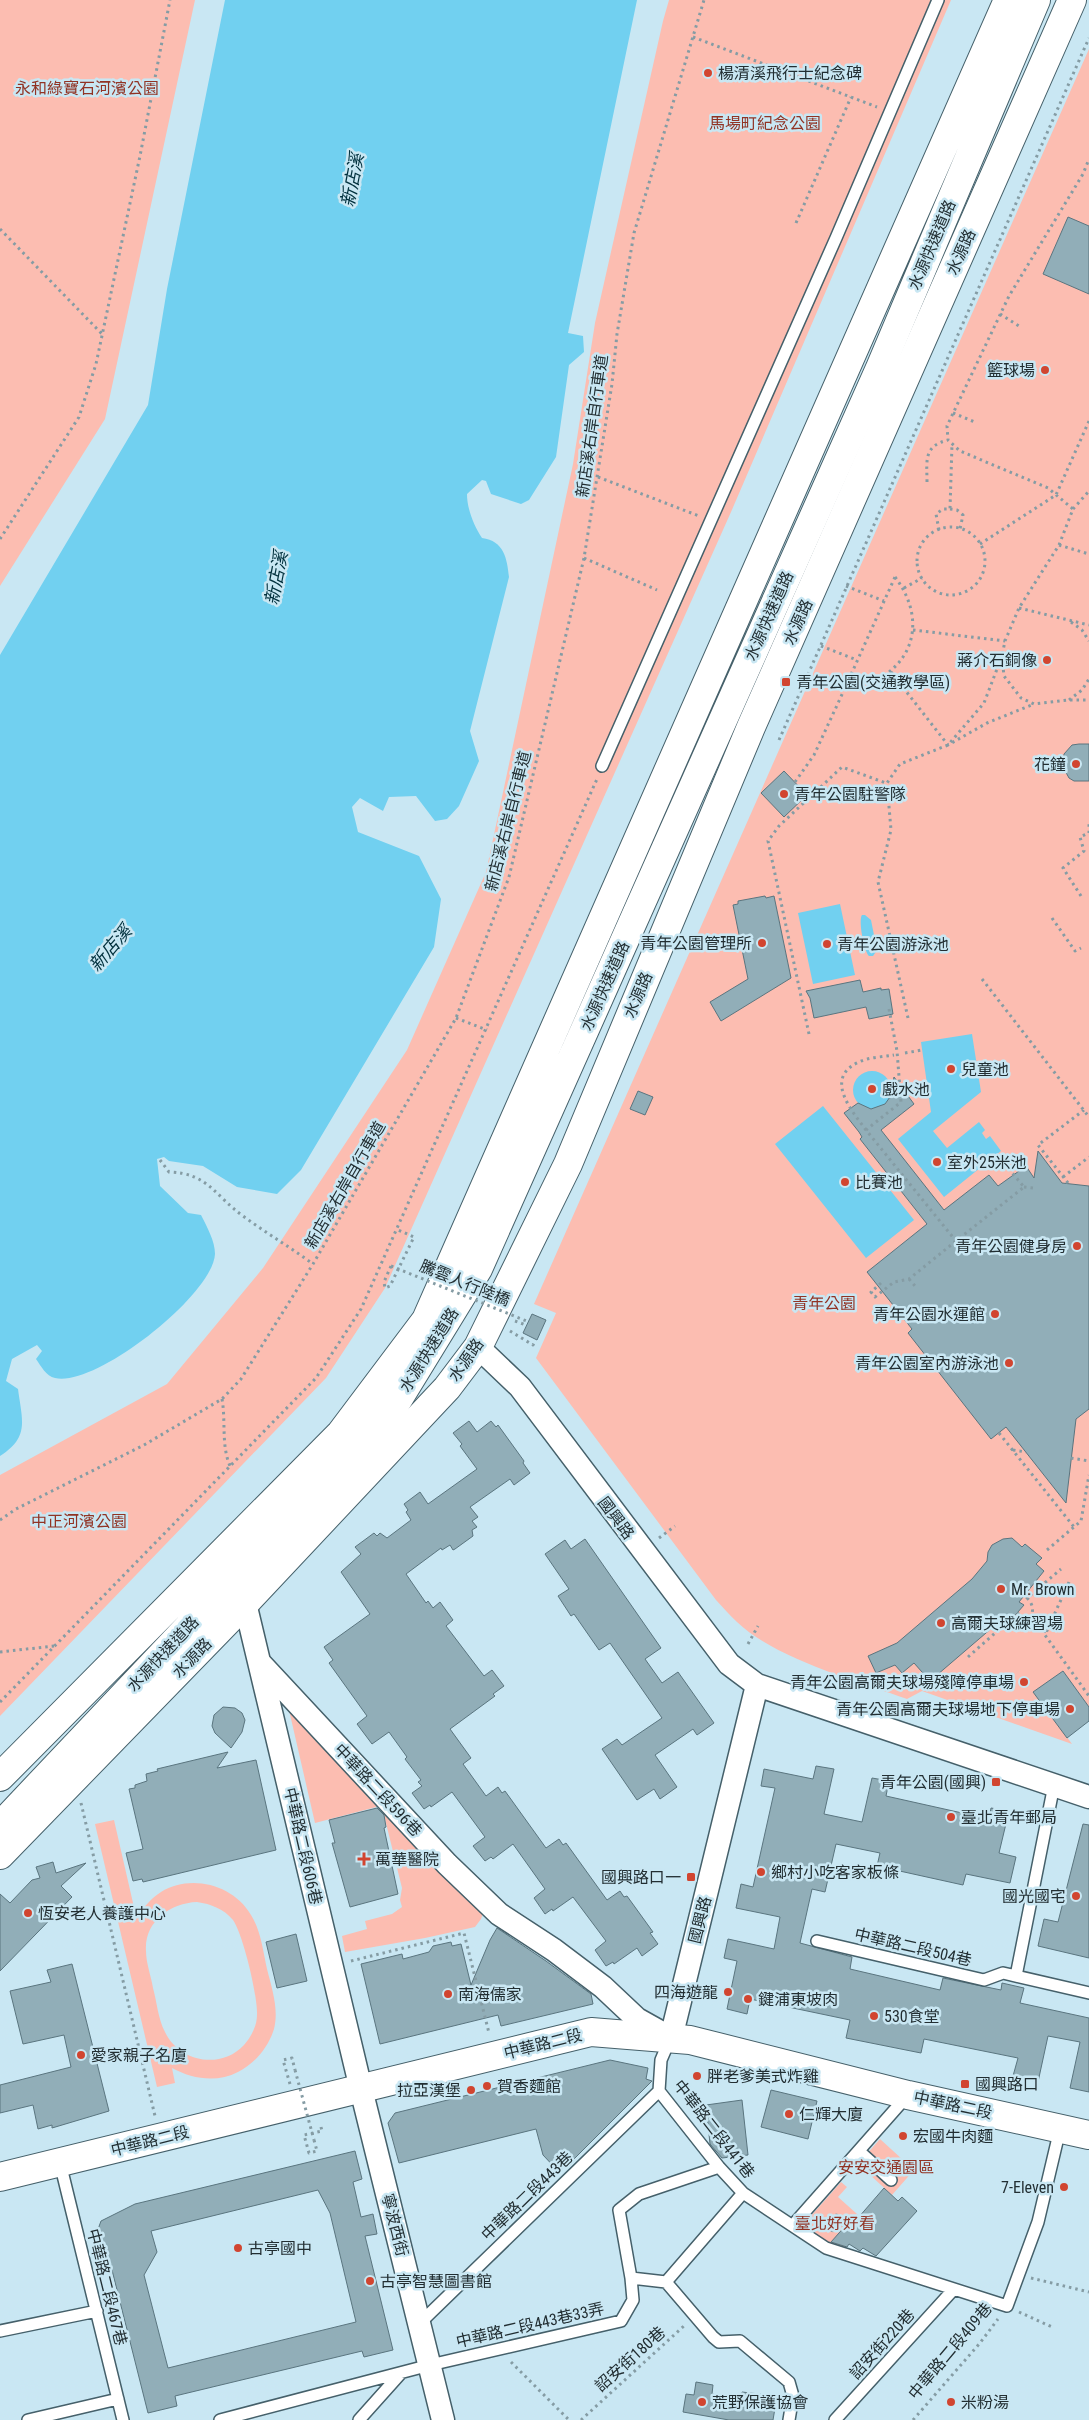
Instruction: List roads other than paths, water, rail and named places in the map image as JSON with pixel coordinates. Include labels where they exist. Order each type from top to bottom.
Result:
[{"type":"main road","name":"水源快速道路","points":[[0,1776],[341,1433],[426,1320],[1008,0]]},
{"type":"main road","name":"水源快速道路","points":[[0,1826],[388,1416],[478,1270],[880,368],[1036,0]]},
{"type":"main road","name":"水源路","points":[[0,1855],[245,1603],[447,1388],[478,1348],[568,1164],[752,727],[1072,0]]},
{"type":"main road","points":[[0,1800],[32,1763],[91,1683]]},
{"type":"main road","name":"中華路二段","points":[[0,2177],[591,2032],[690,2040],[908,2095],[1089,2135]]},
{"type":"street","name":"國興路","points":[[478,1348],[520,1387],[712,1644],[729,1664],[757,1685],[1089,1797]]},
{"type":"street","name":"中華路二段606巷","points":[[245,1603],[361,2089]]},
{"type":"street","name":"中華路二段596巷","points":[[259,1662],[448,1864],[499,1914],[554,1950],[603,1987],[637,2019],[671,2038]]},
{"type":"street","name":"國興路","points":[[671,2038],[757,1685]]},
{"type":"street","name":"寧波西街","points":[[361,2089],[443,2420]]},
{"type":"lane","points":[[602,766],[836,238],[888,111],[938,0]]},
{"type":"lane","points":[[1016,1976],[1054,1785]]},
{"type":"lane","name":"中華路二段504巷","points":[[817,1941],[984,1980],[1003,1972],[1089,1993]]},
{"type":"lane","name":"中華路二段441巷","points":[[671,2038],[661,2060],[659,2091],[719,2167],[743,2193],[835,2253],[1007,2306]]},
{"type":"lane","name":"中華路二段443巷","points":[[419,2324],[659,2091]]},
{"type":"lane","points":[[793,2225],[908,2095]]},
{"type":"lane","name":"中華路二段409巷","points":[[1007,2306],[1038,2222],[1060,2128]]},
{"type":"lane","points":[[859,2150],[891,2179]]},
{"type":"lane","name":"中華路二段467巷","points":[[60,2163],[123,2420]]},
{"type":"lane","name":"中華路二段443巷33弄","points":[[430,2365],[621,2320],[633,2300],[631,2278],[618,2210],[639,2194],[719,2167]]},
{"type":"lane","points":[[666,2282],[743,2193]]},
{"type":"lane","points":[[631,2278],[666,2282],[719,2342],[740,2341],[788,2382],[793,2396],[789,2420]]},
{"type":"lane","name":"詔安街220巷","points":[[835,2420],[953,2290]]},
{"type":"lane","points":[[0,2331],[97,2311]]},
{"type":"lane","points":[[220,2420],[430,2365]]},
{"type":"lane","points":[[359,2420],[401,2373]]},
{"type":"lane","points":[[28,2420],[118,2399]]},
{"type":"water","name":"新店溪","points":[[225,0],[637,0],[568,333],[583,336],[584,352],[569,365],[556,457],[529,500],[521,504],[491,494],[486,481],[482,480],[467,494],[467,500],[476,528],[482,538],[500,547],[507,563],[509,577],[470,731],[479,761],[459,806],[447,819],[435,821],[416,796],[389,797],[383,811],[360,798],[352,807],[358,832],[419,856],[441,899],[434,947],[301,1170],[277,1194],[237,1187],[203,1166],[169,1161],[164,1157],[157,1159],[160,1186],[188,1213],[201,1215],[208,1229],[214,1244],[215,1254],[209,1272],[195,1292],[174,1314],[123,1354],[97,1369],[73,1377],[52,1377],[36,1359],[42,1351],[37,1345],[12,1359],[6,1381],[18,1389],[22,1427],[16,1442],[0,1456],[0,655],[148,405],[167,289]]},
{"type":"water","name":"青年公園游泳池","points":[[840,904],[855,975],[813,984],[798,913]]},
{"type":"water","points":[[862,915],[871,920],[877,950],[873,956],[869,956],[867,953],[864,942],[861,929]]},
{"type":"water","points":[[972,1034],[981,1092],[933,1131],[947,1148],[979,1122],[985,1130],[982,1133],[986,1139],[990,1136],[1001,1151],[944,1197],[898,1139],[931,1112],[921,1042]]},
{"type":"water","name":"戲水池","points":[[872,1071],[885,1077],[891,1090],[885,1103],[872,1109],[859,1103],[853,1090],[859,1077]]},
{"type":"water","name":"比賽池","points":[[823,1106],[914,1220],[866,1258],[775,1144]]},
{"type":"place","name":"楊清溪飛行士紀念碑","points":[[708,73]]},
{"type":"place","name":"籃球場","points":[[1045,370]]},
{"type":"place","name":"蔣介石銅像","points":[[1047,660]]},
{"type":"place","name":"青年公園(交通教學區)","points":[[786,682]]},
{"type":"place","name":"花鐘","points":[[1076,764]]},
{"type":"place","name":"青年公園駐警隊","points":[[784,794]]},
{"type":"place","name":"青年公園管理所","points":[[762,943]]},
{"type":"place","name":"青年公園游泳池","points":[[827,944]]},
{"type":"place","name":"兒童池","points":[[951,1069]]},
{"type":"place","name":"戲水池","points":[[872,1089]]},
{"type":"place","name":"室外25米池","points":[[937,1162]]},
{"type":"place","name":"比賽池","points":[[845,1182]]},
{"type":"place","name":"青年公園健身房","points":[[1077,1246]]},
{"type":"place","name":"青年公園水運館","points":[[995,1314]]},
{"type":"place","name":"青年公園室內游泳池","points":[[1009,1363]]},
{"type":"place","name":"Mr. Brown","points":[[1001,1589]]},
{"type":"place","name":"高爾夫球練習場","points":[[941,1623]]},
{"type":"place","name":"青年公園高爾夫球場殘障停車場","points":[[1024,1682]]},
{"type":"place","name":"青年公園高爾夫球場地下停車場","points":[[1070,1709]]},
{"type":"place","name":"青年公園(國興)","points":[[996,1782]]},
{"type":"place","name":"臺北青年郵局","points":[[951,1817]]},
{"type":"place","name":"萬華醫院","points":[[364,1859]]},
{"type":"place","name":"鄉村小吃客家板條","points":[[761,1872]]},
{"type":"place","name":"國興路口一","points":[[691,1877]]},
{"type":"place","name":"國光國宅","points":[[1076,1896]]},
{"type":"place","name":"恆安老人養護中心","points":[[28,1913]]},
{"type":"place","name":"四海遊龍","points":[[728,1992]]},
{"type":"place","name":"南海儒家","points":[[448,1994]]},
{"type":"place","name":"鍵浦東坡肉","points":[[748,1999]]},
{"type":"place","name":"530食堂","points":[[874,2016]]},
{"type":"place","name":"愛家親子名廈","points":[[81,2055]]},
{"type":"place","name":"胖老爹美式炸雞","points":[[697,2076]]},
{"type":"place","name":"國興路口","points":[[965,2084]]},
{"type":"place","name":"賀香麵館","points":[[487,2086]]},
{"type":"place","name":"拉亞漢堡","points":[[471,2090]]},
{"type":"place","name":"仁輝大廈","points":[[789,2114]]},
{"type":"place","name":"宏國牛肉麵","points":[[903,2136]]},
{"type":"place","name":"7-Eleven","points":[[1064,2187]]},
{"type":"place","name":"古亭國中","points":[[238,2248]]},
{"type":"place","name":"古亭智慧圖書館","points":[[370,2281]]},
{"type":"place","name":"荒野保護協會","points":[[702,2402]]},
{"type":"place","name":"米粉湯","points":[[951,2402]]},
{"type":"park label","name":"永和綠寶石河濱公園","points":[[87,88]]},
{"type":"park label","name":"馬場町紀念公園","points":[[765,123]]},
{"type":"park label","name":"青年公園","points":[[824,1303]]},
{"type":"park label","name":"中正河濱公園","points":[[79,1521]]},
{"type":"park label","name":"安安交通園區","points":[[886,2167]]},
{"type":"park label","name":"臺北好好看","points":[[835,2223]]}]
